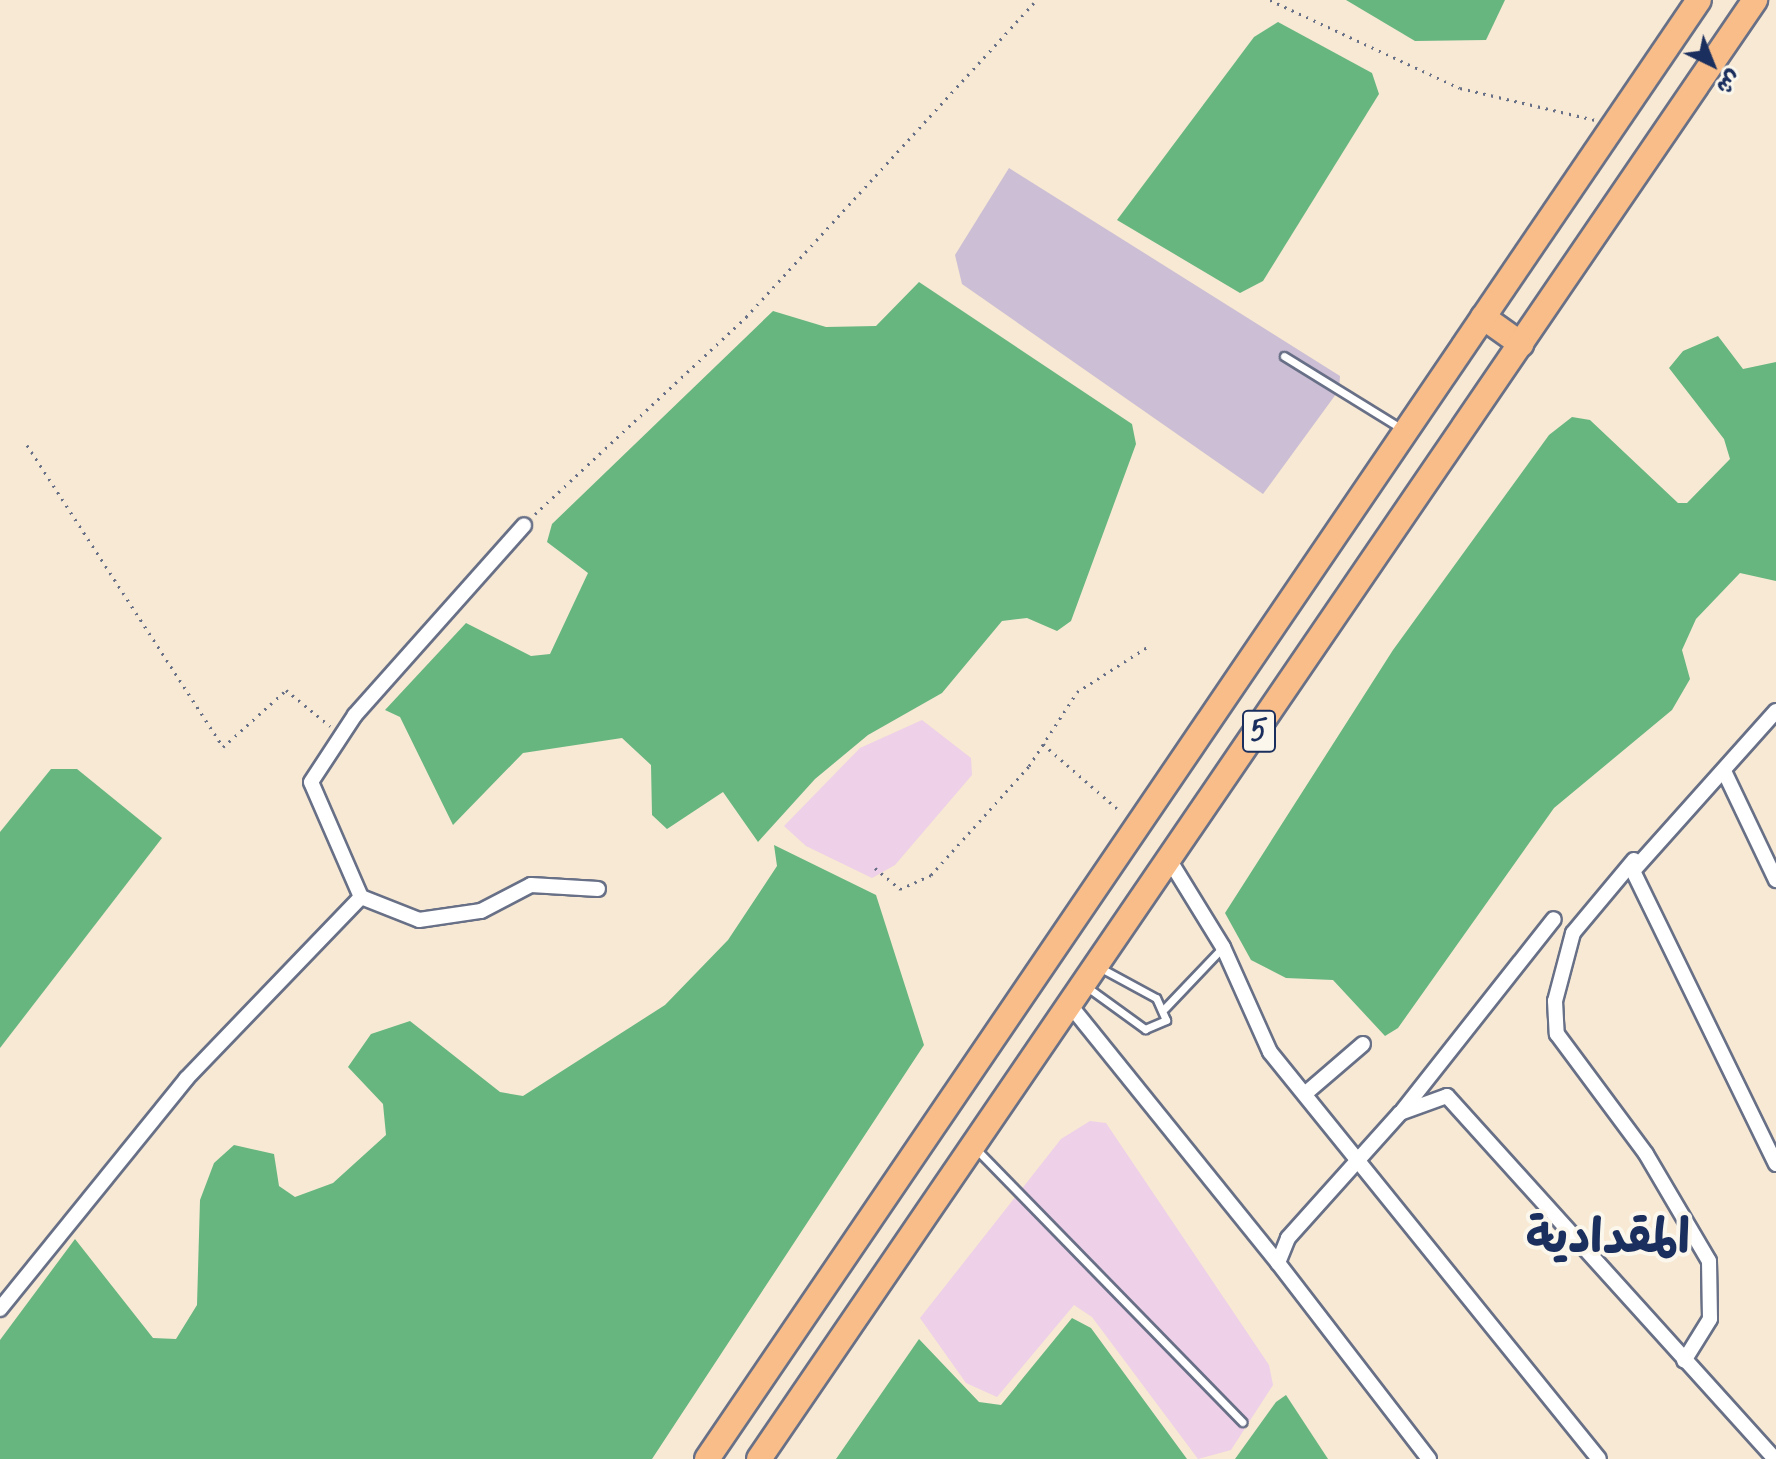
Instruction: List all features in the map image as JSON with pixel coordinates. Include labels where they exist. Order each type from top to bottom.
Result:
[{"type":"highway","name":"5","points":[[707,1459],[1139,828],[1699,0]]},
{"type":"highway","name":"5","points":[[759,1459],[1755,0]]},
{"type":"highway","points":[[1483,317],[1521,344]]},
{"type":"street","points":[[524,525],[342,735],[311,782],[361,897],[419,920],[481,911],[547,882],[598,889]]},
{"type":"street","points":[[1684,1361],[1710,1319],[1709,1261],[1646,1154],[1557,1034],[1555,1001],[1573,933],[1634,860],[1724,771],[1776,711]]},
{"type":"street","points":[[1724,771],[1776,880]]},
{"type":"street","points":[[1634,860],[1638,886],[1776,1164]]},
{"type":"street","points":[[1170,861],[1223,947],[1270,1052],[1599,1459]]},
{"type":"street","points":[[0,1309],[186,1079],[361,897]]},
{"type":"street","points":[[1278,1263],[1288,1238],[1400,1113],[1554,919]]},
{"type":"street","points":[[1070,1005],[1278,1263],[1429,1459]]},
{"type":"street","points":[[1306,1093],[1363,1044]]},
{"type":"street","points":[[1400,1113],[1434,1097],[1457,1099],[1684,1361],[1775,1459]]},
{"type":"lane","points":[[1284,356],[1406,431]]},
{"type":"lane","points":[[1091,975],[1145,1029],[1159,1029],[1165,1008],[1223,947]]},
{"type":"lane","points":[[1091,975],[1165,1008]]},
{"type":"lane","points":[[973,1145],[1242,1422]]},
{"type":"path","points":[[524,525],[746,317],[1036,0]]},
{"type":"path","points":[[1270,0],[1460,88],[1615,125]]},
{"type":"path","points":[[27,445],[223,747],[286,690],[342,735]]},
{"type":"path","points":[[875,868],[900,889],[931,875],[1043,744],[1077,692],[1147,647]]},
{"type":"path","points":[[1043,744],[1139,828]]},
{"type":"shaded area","points":[[1009,168],[1340,376],[1339,390],[1263,494],[962,284],[955,255]]},
{"type":"shaded area","points":[[922,720],[971,758],[972,775],[895,865],[872,878],[806,846],[784,826],[860,748]]},
{"type":"shaded area","points":[[1090,1121],[1106,1123],[1269,1365],[1273,1385],[1231,1450],[1198,1459],[1092,1317],[1074,1305],[997,1397],[966,1383],[920,1318],[1061,1139]]},
{"type":"green space","points":[[1346,0],[1505,0],[1486,40],[1415,41]]},
{"type":"green space","points":[[1278,22],[1372,73],[1379,94],[1263,281],[1240,293],[1117,220],[1254,37]]},
{"type":"green space","points":[[919,282],[1132,424],[1136,444],[1071,621],[1057,631],[1027,618],[1002,621],[942,693],[868,735],[815,779],[758,842],[723,792],[667,829],[652,815],[651,765],[622,738],[523,753],[453,825],[400,717],[385,710],[466,623],[531,656],[550,654],[588,573],[547,542],[552,524],[773,311],[826,327],[876,326]]},
{"type":"green space","points":[[1718,336],[1743,369],[1776,362],[1776,581],[1740,573],[1696,619],[1682,650],[1690,679],[1672,710],[1554,808],[1398,1028],[1385,1036],[1333,980],[1286,978],[1251,960],[1225,913],[1393,650],[1549,435],[1572,417],[1590,420],[1678,503],[1687,503],[1730,459],[1724,439],[1669,368],[1683,351]]},
{"type":"green space","points":[[51,769],[77,769],[162,838],[0,1048],[0,832]]},
{"type":"green space","points":[[774,845],[876,895],[924,1045],[652,1459],[0,1459],[0,1340],[75,1239],[153,1338],[176,1339],[197,1305],[200,1200],[214,1163],[234,1145],[274,1154],[279,1186],[295,1197],[333,1183],[386,1135],[383,1104],[348,1067],[371,1034],[410,1021],[500,1092],[523,1096],[665,1005],[728,940],[777,866]]},
{"type":"green space","points":[[1072,1318],[1091,1328],[1187,1459],[836,1459],[919,1339],[979,1402],[1001,1405]]},
{"type":"green space","points":[[1286,1395],[1328,1459],[1235,1459],[1276,1402]]},
{"type":"district","name":"المقدادیة","points":[[1608,1239]]}]
